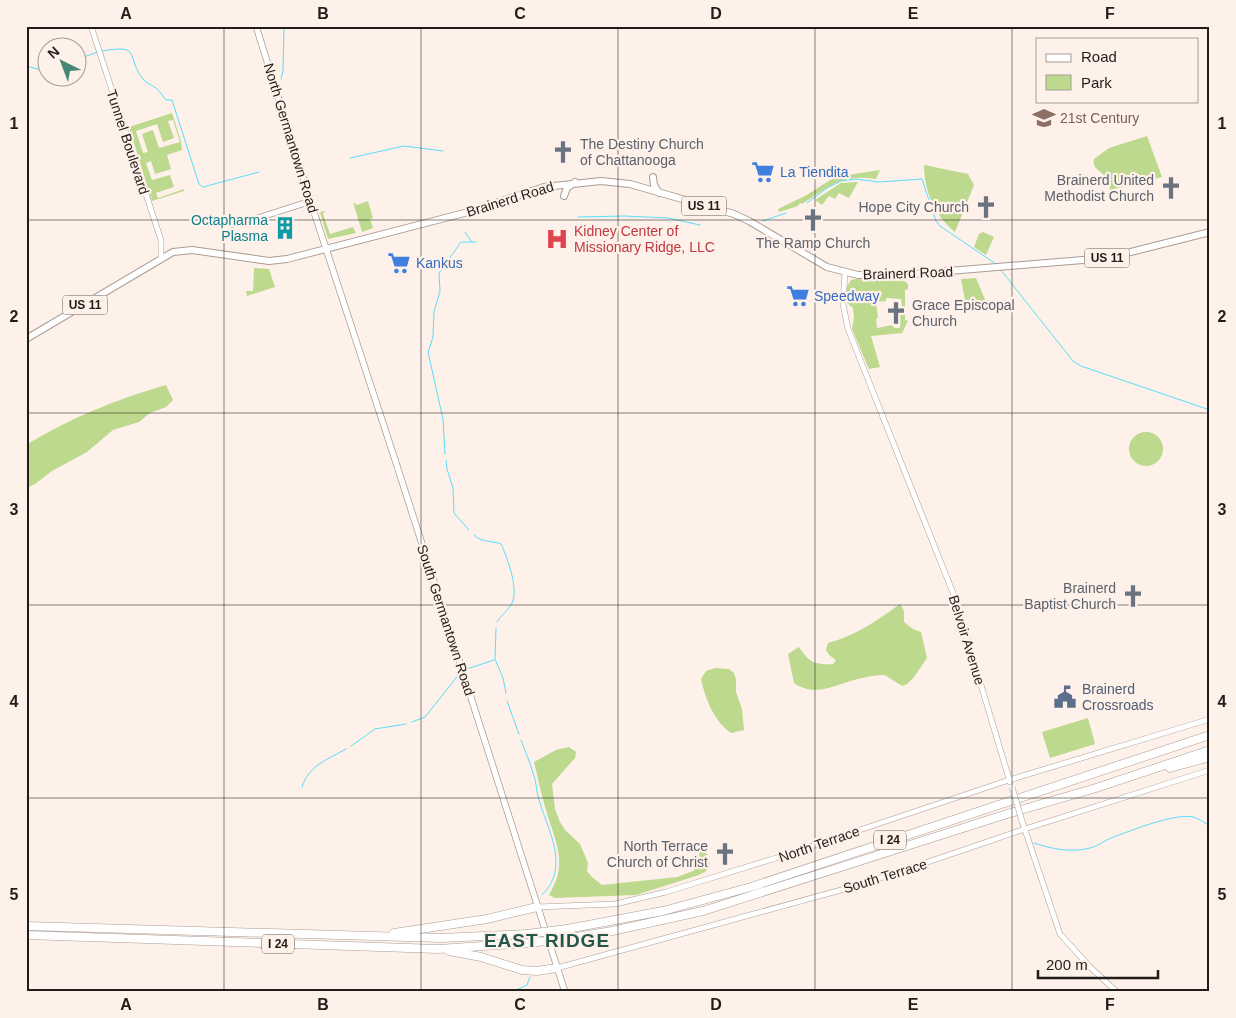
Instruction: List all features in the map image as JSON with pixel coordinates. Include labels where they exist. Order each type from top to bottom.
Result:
[{"type":"highway","name":"I 24","points":[[26,935],[438,949],[528,939],[567,929],[663,911],[751,887],[1210,735]]},
{"type":"highway","name":"I 24","points":[[26,926],[441,938],[570,938],[703,911],[1007,814],[1096,788],[1210,750]]},
{"type":"highway","points":[[1096,788],[1210,757]]},
{"type":"highway","points":[[376,936],[487,919],[538,907]]},
{"type":"highway","points":[[438,949],[481,957],[522,970],[537,971],[557,968]]},
{"type":"main road","name":"North Germantown Road","points":[[256,26],[326,249]]},
{"type":"main road","points":[[653,177],[654,185],[659,193]]},
{"type":"main road","name":"Brainerd Road","points":[[26,339],[173,252],[192,250],[269,261],[287,259],[472,211],[544,187],[574,182],[622,182],[739,217],[822,264],[845,272],[863,275],[901,275],[1107,258],[1210,232]]},
{"type":"main road","points":[[564,196],[567,188],[574,182]]},
{"type":"main road","points":[[232,224],[258,218],[311,201]]},
{"type":"main road","name":"South Germantown Road","points":[[326,249],[565,992]]},
{"type":"street","name":"Tunnel Boulevard","points":[[92,26],[161,240],[161,258]]},
{"type":"street","name":"Belvoir Avenue","points":[[845,272],[843,304],[848,329],[955,598],[1009,780],[1060,934],[1090,967],[1117,992]]},
{"type":"street","name":"North Terrace","points":[[538,907],[615,904],[666,892],[776,858],[1009,780],[1210,719]]},
{"type":"street","name":"South Terrace","points":[[557,968],[863,884],[1025,829],[1210,770]]},
{"type":"green space","points":[[172,113],[181,141],[182,150],[167,155],[171,169],[155,174],[151,161],[146,163],[152,180],[170,175],[174,187],[156,193],[158,198],[184,189],[184,191],[152,201],[129,127]],"holes":[[[173,120],[180,142],[159,148],[153,130],[142,134],[148,152],[143,153],[136,131],[157,124],[163,142],[174,138],[168,121]]]},
{"type":"green space","points":[[1147,136],[1162,177],[1110,190],[1108,179],[1096,168],[1094,159],[1109,148]]},
{"type":"green space","points":[[924,165],[968,174],[974,185],[955,232],[936,211],[926,184]]},
{"type":"green space","points":[[880,170],[876,179],[853,178],[844,180],[802,204],[800,203],[798,206],[779,212],[778,209],[805,196],[835,177]]},
{"type":"green space","points":[[858,182],[849,198],[839,193],[835,199],[829,196],[822,205],[815,200],[841,183]]},
{"type":"green space","points":[[368,201],[373,218],[370,219],[373,228],[362,232],[353,202],[357,205]]},
{"type":"green space","points":[[325,211],[323,214],[330,234],[353,227],[356,233],[328,239],[320,212]]},
{"type":"green space","points":[[983,232],[994,237],[986,255],[974,247],[979,234]]},
{"type":"green space","points":[[254,268],[269,269],[275,287],[247,296],[246,291],[253,291]]},
{"type":"green space","points":[[976,278],[986,302],[966,306],[961,279]]},
{"type":"green space","points":[[851,280],[904,281],[908,284],[908,289],[905,290],[905,320],[908,321],[902,333],[871,336],[880,367],[869,369],[852,329],[853,308],[847,303],[847,287]],"holes":[[[886,298],[901,299],[902,307],[899,308],[900,328],[894,328],[893,325],[877,328],[876,302],[886,301]]]},
{"type":"green space","points":[[166,385],[173,400],[166,407],[150,413],[139,422],[113,430],[87,452],[26,488],[26,445],[94,410]]},
{"type":"green space","points":[[1146,432],[1153,433],[1158,437],[1162,442],[1162,456],[1158,461],[1153,465],[1146,466],[1139,465],[1134,461],[1130,456],[1129,449],[1130,442],[1134,437],[1139,433]]},
{"type":"green space","points":[[900,604],[904,611],[904,622],[921,632],[927,658],[907,684],[902,686],[885,675],[866,677],[816,690],[801,687],[794,683],[788,654],[799,647],[813,662],[833,664],[836,660],[826,650],[828,643],[857,632]]},
{"type":"green space","points":[[715,668],[729,669],[734,673],[736,692],[742,709],[744,730],[731,733],[711,709],[701,679],[706,671]]},
{"type":"green space","points":[[1088,718],[1095,744],[1050,758],[1042,732]]},
{"type":"green space","points":[[569,747],[576,752],[575,758],[552,784],[555,809],[565,830],[580,844],[588,863],[587,871],[592,877],[602,885],[677,877],[693,871],[700,863],[699,850],[706,851],[710,865],[706,871],[699,875],[636,895],[555,898],[549,895],[558,872],[558,852],[534,762],[556,750]]},
{"type":"waterway","points":[[281,79],[283,71],[284,26]]},
{"type":"waterway","points":[[102,51],[115,49],[128,51],[143,79],[156,88],[166,100],[172,100],[199,184],[203,187],[259,172]]},
{"type":"waterway","points":[[88,56],[98,52]]},
{"type":"waterway","points":[[26,66],[38,69]]},
{"type":"waterway","points":[[350,158],[404,146],[443,151]]},
{"type":"waterway","points":[[807,203],[827,188],[841,181],[856,179],[879,182],[922,179],[936,221],[940,226],[996,264]]},
{"type":"waterway","points":[[763,221],[786,213]]},
{"type":"waterway","points":[[578,217],[624,216],[668,218],[700,225]]},
{"type":"waterway","points":[[465,232],[472,242]]},
{"type":"waterway","points":[[445,454],[443,419],[428,352],[433,337],[434,312],[440,291],[439,273],[461,242],[476,242]]},
{"type":"waterway","points":[[1000,269],[1073,361],[1081,366],[1210,410]]},
{"type":"waterway","points":[[446,460],[453,488],[454,513],[469,530]]},
{"type":"waterway","points":[[474,535],[477,538],[501,544],[511,573],[514,597],[511,606],[497,622]]},
{"type":"waterway","points":[[496,628],[495,659],[503,678],[506,693]]},
{"type":"waterway","points":[[467,669],[494,660]]},
{"type":"waterway","points":[[412,722],[425,717],[460,673]]},
{"type":"waterway","points":[[507,701],[519,734]]},
{"type":"waterway","points":[[351,746],[375,729],[406,724]]},
{"type":"waterway","points":[[521,740],[534,776],[538,796],[551,834],[556,859],[555,872],[551,884],[542,895]]},
{"type":"waterway","points":[[302,787],[309,773],[314,768],[346,749]]},
{"type":"waterway","points":[[1034,843],[1062,850],[1083,849],[1093,847],[1111,838],[1152,823],[1185,816],[1195,818],[1210,826]]},
{"type":"waterway","points":[[512,992],[527,985],[530,977]]},
{"type":"place","name":"21st Century","points":[[1044,118]]},
{"type":"place","name":"The Destiny Church of Chattanooga","points":[[563,152]]},
{"type":"place","name":"La Tiendita","points":[[763,172]]},
{"type":"place","name":"Brainerd United Methodist Church","points":[[1171,188]]},
{"type":"place","name":"Hope City Church","points":[[986,207]]},
{"type":"place","name":"The Ramp Church","points":[[813,220]]},
{"type":"place","name":"Octapharma Plasma","points":[[285,228]]},
{"type":"place","name":"Kidney Center of Missionary Ridge, LLC","points":[[557,239]]},
{"type":"place","name":"Kankus","points":[[399,263]]},
{"type":"place","name":"Speedway","points":[[798,296]]},
{"type":"place","name":"Grace Episcopal Church","points":[[896,313]]},
{"type":"place","name":"Brainerd Baptist Church","points":[[1133,596]]},
{"type":"place","name":"Brainerd Crossroads","points":[[1065,697]]},
{"type":"place","name":"North Terrace Church of Christ","points":[[725,854]]},
{"type":"district","name":"EAST RIDGE","points":[[547,940]]}]
